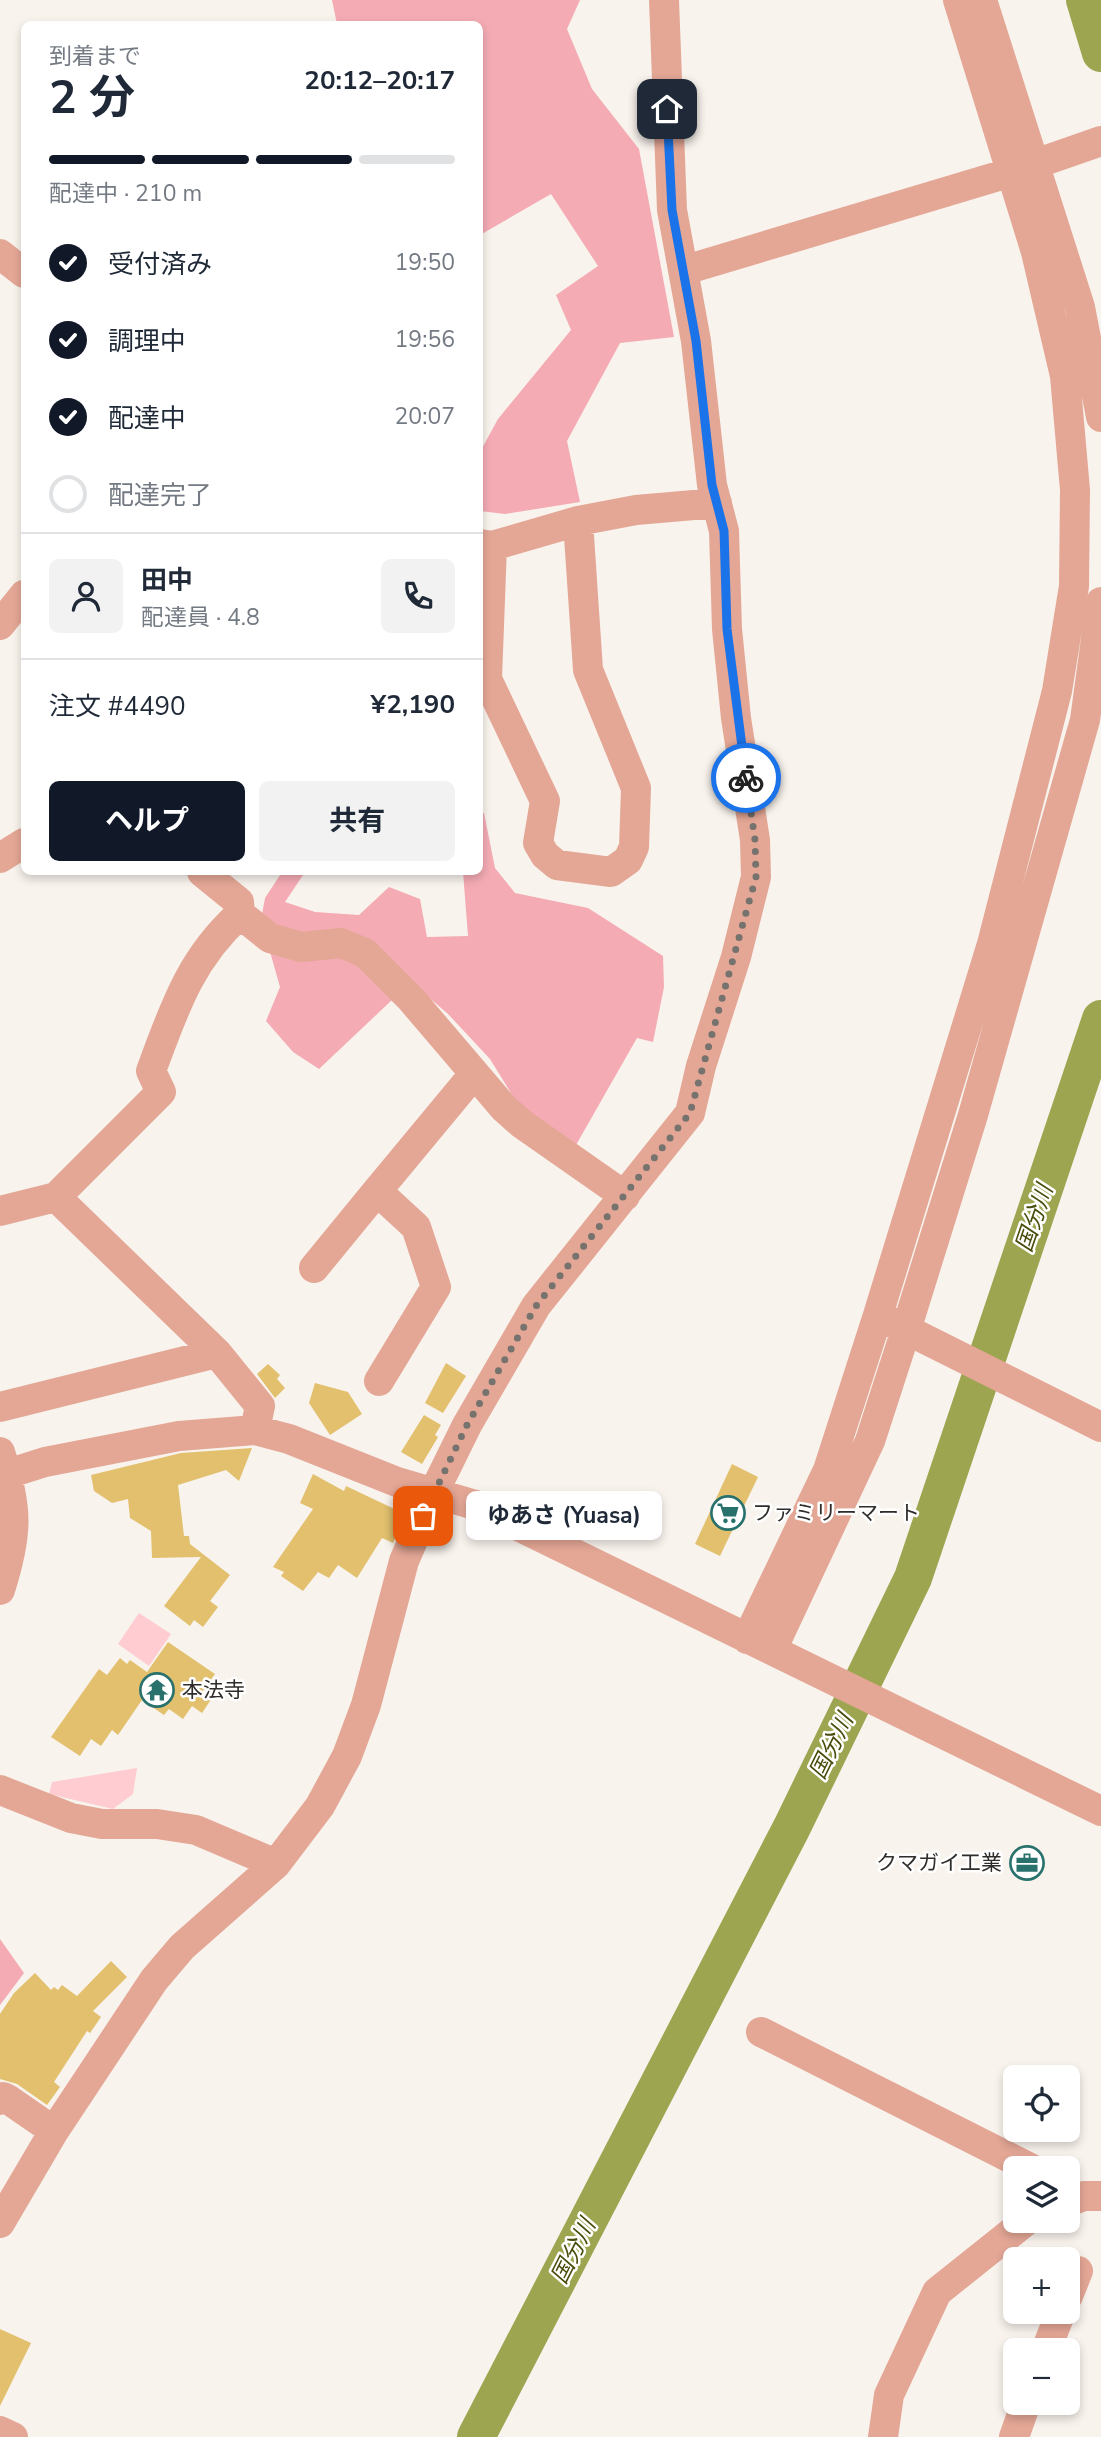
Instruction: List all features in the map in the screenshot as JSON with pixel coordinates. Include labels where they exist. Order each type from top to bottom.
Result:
[{"type":"street","points":[[0,2223],[54,2131],[132,2010],[175,1955],[275,1864],[320,1806],[347,1756],[366,1705],[404,1561],[467,1425],[536,1306],[690,1113],[756,877],[755,840],[736,718],[727,629],[724,531],[703,420],[696,341],[685,270],[672,210],[664,0]]},
{"type":"street","points":[[760,1644],[828,1470],[870,1311],[992,944],[1057,691],[1074,586],[1075,490],[1065,376],[1036,252],[1034,164],[958,0]]},
{"type":"street","points":[[982,0],[1080,307],[1101,417]]},
{"type":"street","points":[[685,270],[1034,164],[1101,141]]},
{"type":"street","points":[[0,254],[21,271]]},
{"type":"street","points":[[578,521],[589,670],[636,788],[634,847],[628,860],[611,872],[557,865],[545,855],[538,842],[545,801],[487,679],[486,545],[578,521],[636,510],[717,503]]},
{"type":"street","points":[[0,625],[21,599]]},
{"type":"street","points":[[760,1644],[870,1441],[973,1115],[1085,720],[1101,602]]},
{"type":"street","points":[[0,858],[21,845]]},
{"type":"street","points":[[206,875],[239,902],[240,914],[270,938],[301,947],[341,943],[365,953],[411,999],[474,1074],[522,1124],[625,1196]]},
{"type":"street","points":[[0,1211],[56,1197],[161,1092],[150,1070],[167,1028],[198,959],[214,938],[240,914]]},
{"type":"street","points":[[314,1268],[474,1074]]},
{"type":"street","points":[[377,1191],[416,1227],[436,1287],[379,1381]]},
{"type":"street","points":[[56,1197],[218,1353],[260,1406],[255,1430]]},
{"type":"street","points":[[870,1311],[1101,1427]]},
{"type":"street","points":[[0,1407],[218,1353]]},
{"type":"street","points":[[0,1590],[13,1548],[13,1503],[4,1463],[45,1462],[179,1436],[255,1430],[289,1439],[433,1494],[474,1505],[1101,1811]]},
{"type":"street","points":[[0,1790],[71,1818],[102,1824],[157,1824],[196,1830],[275,1864]]},
{"type":"street","points":[[761,2032],[1006,2156]]},
{"type":"street","points":[[0,2100],[3,2097],[9,2100],[54,2131]]},
{"type":"street","points":[[883,2437],[889,2395],[937,2292],[1011,2233]]},
{"type":"street","points":[[1014,2437],[1022,2415]]},
{"type":"street","points":[[0,2431],[13,2437]]},
{"type":"shaded area","points":[[332,0],[580,0],[567,29],[592,89],[639,149],[674,337],[620,343],[567,441],[580,502],[505,514],[483,511],[483,446],[498,419],[571,330],[556,295],[598,266],[551,194],[483,233],[483,21],[336,21]]},
{"type":"shaded area","points":[[483,813],[495,868],[515,893],[588,908],[663,956],[664,987],[653,1042],[637,1038],[576,1145],[522,1111],[490,1059],[448,1014],[411,982],[319,1069],[293,1052],[266,1021],[280,987],[261,920],[265,898],[280,875],[303,875],[285,902],[315,912],[359,915],[389,887],[420,899],[427,937],[468,936],[463,875],[483,875]]},
{"type":"shaded area","points":[[139,1613],[171,1634],[149,1666],[118,1644]]},
{"type":"shaded area","points":[[137,1768],[133,1794],[113,1809],[49,1794],[52,1782]]},
{"type":"shaded area","points":[[0,1939],[24,1973],[0,2005]]},
{"type":"building","points":[[446,1363],[466,1376],[443,1413],[425,1403]]},
{"type":"building","points":[[268,1364],[280,1375],[277,1379],[285,1388],[275,1398],[257,1374]]},
{"type":"building","points":[[315,1383],[348,1392],[362,1414],[330,1435],[309,1403]]},
{"type":"building","points":[[424,1415],[441,1425],[435,1435],[438,1437],[422,1464],[401,1452]]},
{"type":"building","points":[[252,1448],[239,1481],[226,1470],[178,1485],[184,1536],[189,1536],[190,1544],[230,1575],[210,1601],[218,1607],[203,1627],[194,1620],[190,1626],[164,1606],[201,1557],[152,1558],[151,1531],[130,1518],[128,1499],[112,1503],[94,1491],[91,1475],[181,1453]]},
{"type":"building","points":[[732,1464],[758,1477],[720,1556],[695,1544]]},
{"type":"building","points":[[313,1474],[344,1491],[346,1486],[405,1514],[393,1543],[382,1538],[357,1578],[338,1565],[329,1578],[318,1572],[303,1591],[281,1576],[284,1572],[273,1567],[313,1509],[300,1503]]},
{"type":"building","points":[[168,1642],[215,1674],[202,1692],[212,1698],[202,1713],[192,1706],[183,1719],[169,1709],[164,1715],[142,1700],[118,1735],[112,1730],[101,1746],[91,1739],[80,1756],[51,1737],[99,1669],[107,1675],[120,1658],[127,1664],[130,1660],[147,1672]]},
{"type":"building","points":[[111,1961],[127,1977],[93,2011],[101,2017],[90,2033],[87,2031],[54,2082],[60,2087],[47,2105],[17,2084],[0,2079],[0,2014],[14,1993],[35,1973],[51,1990],[54,1987],[58,1990],[62,1985],[77,1996]]},
{"type":"building","points":[[0,2329],[31,2343],[0,2406]]},
{"type":"waterway","name":"国分川","points":[[1085,0],[1101,53]]},
{"type":"waterway","name":"国分川","points":[[476,2437],[792,1827],[913,1578],[1101,1019]]},
{"type":"way so far","points":[[423,1516],[467,1425],[536,1306],[580,1248],[662,1152],[690,1113],[701,1066],[736,957],[756,877],[755,840],[746,778]]},
{"type":"place","name":"ファミリーマート","points":[[728,1513]]},
{"type":"place","name":"ゆあさ (Yuasa)","points":[[423,1516]]},
{"type":"place","name":"本法寺","points":[[157,1690]]},
{"type":"place","name":"クマガイ工業","points":[[1027,1863]]},
{"type":"route","points":[[667,109],[672,210],[696,341],[712,485],[724,531],[727,629],[736,718],[746,778]]}]
